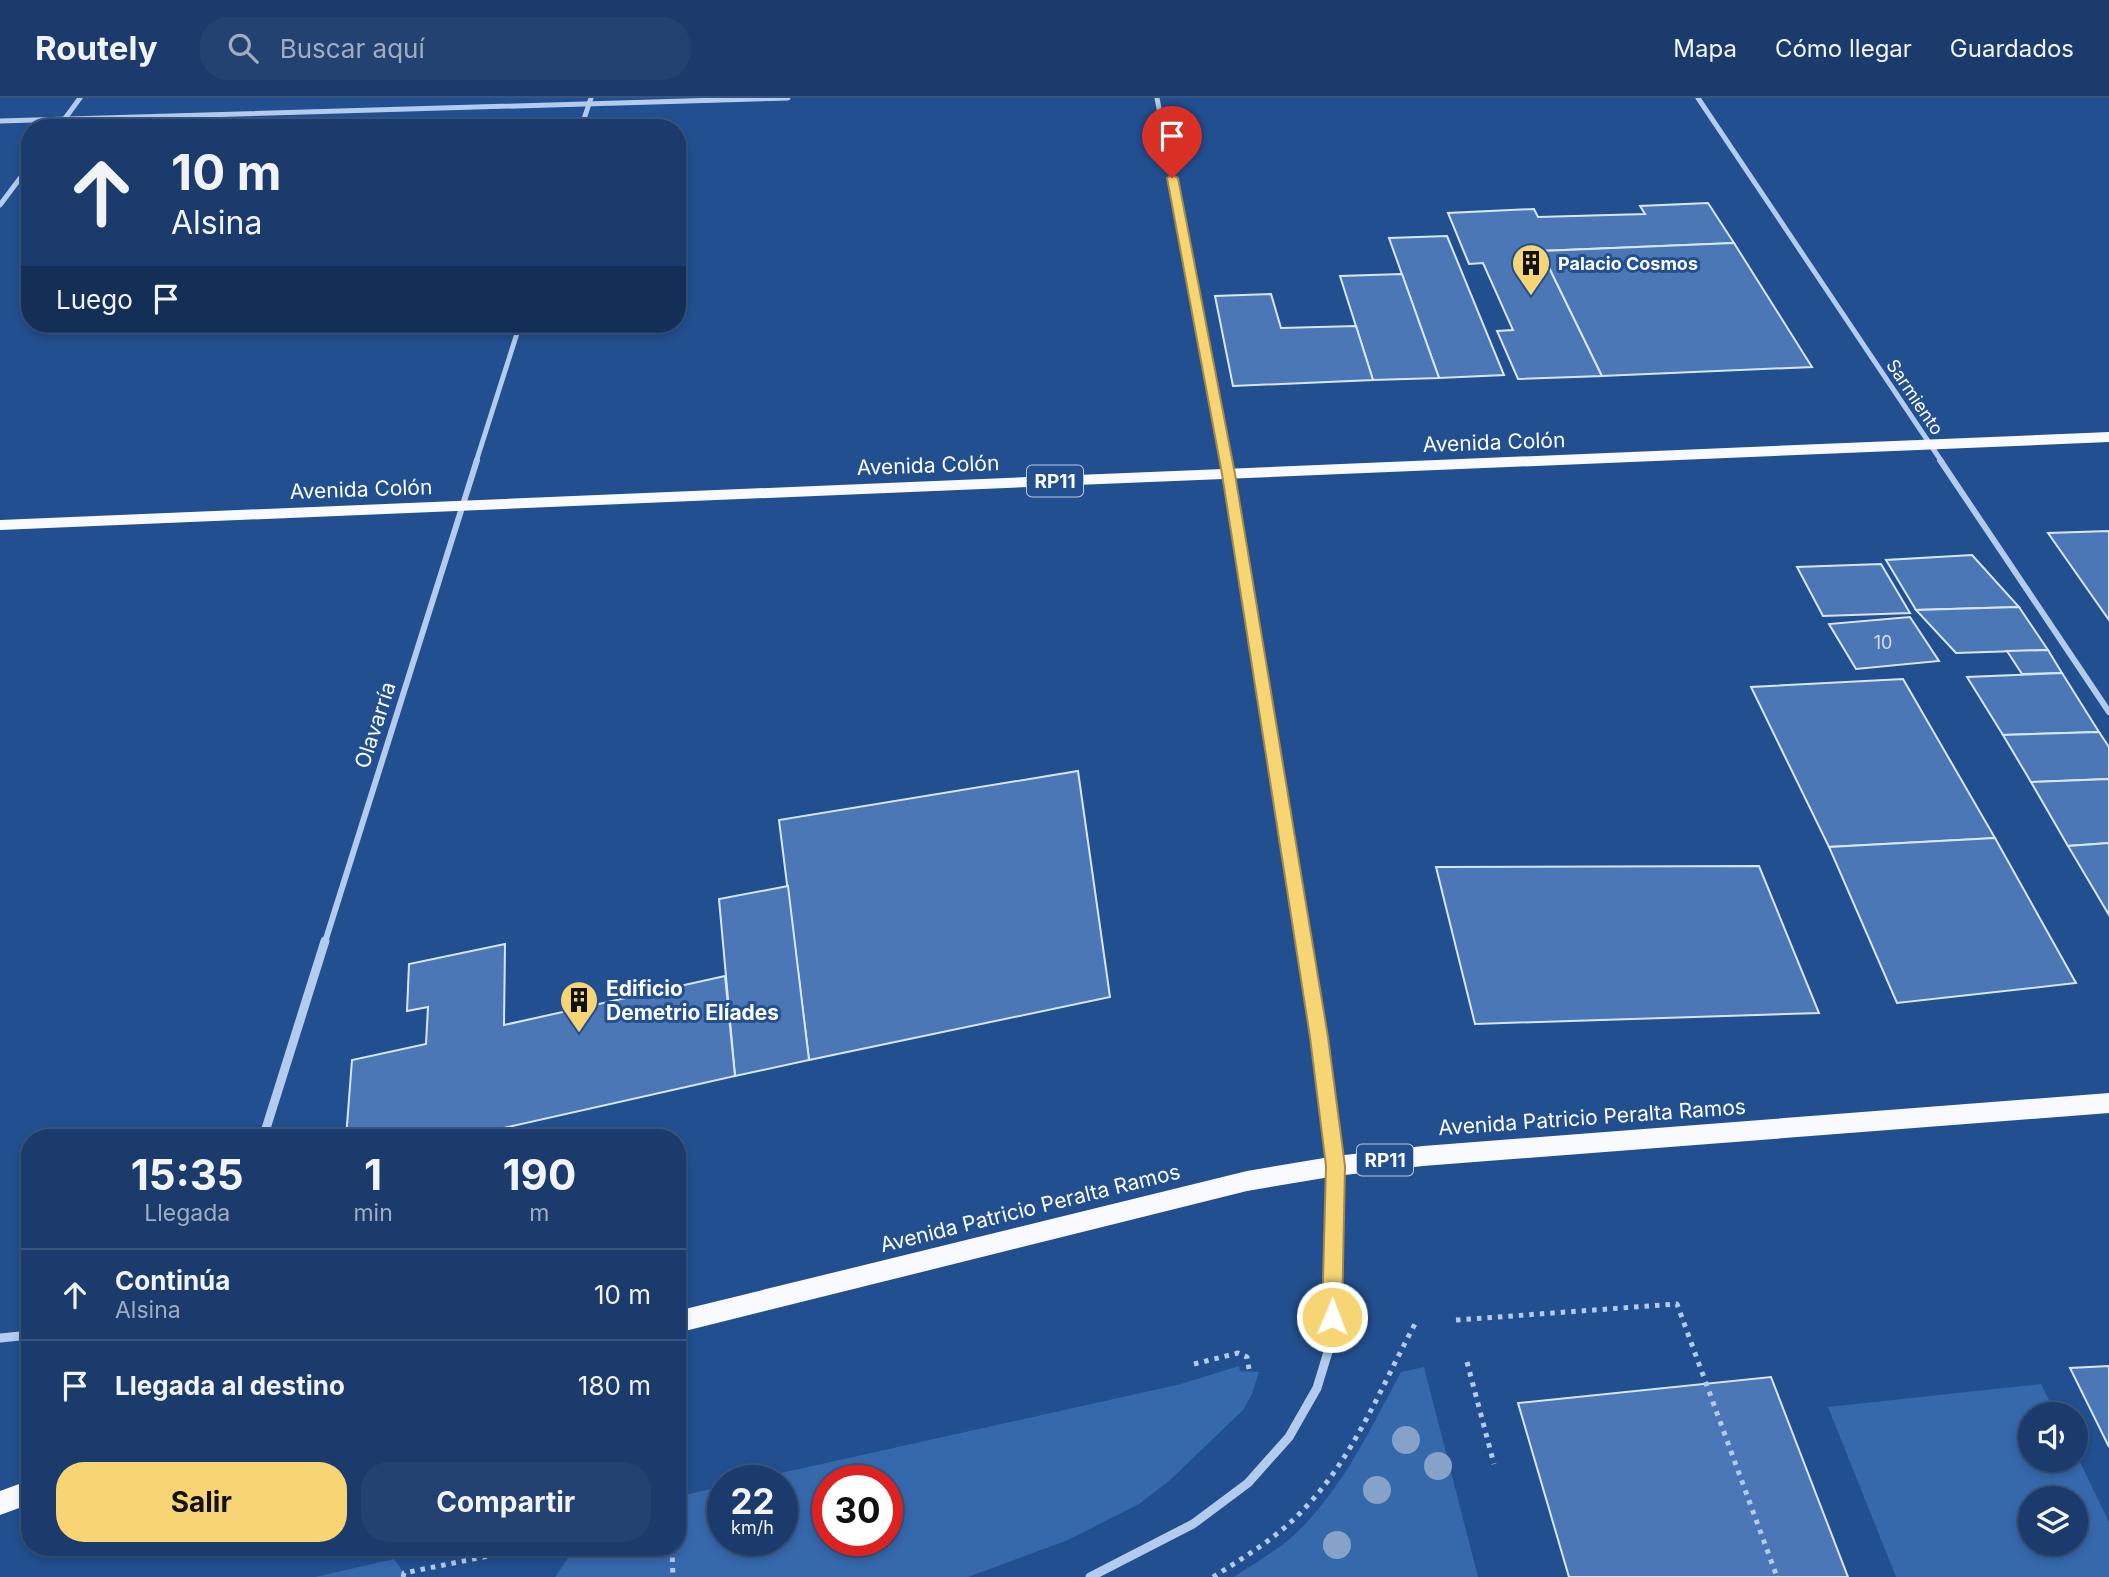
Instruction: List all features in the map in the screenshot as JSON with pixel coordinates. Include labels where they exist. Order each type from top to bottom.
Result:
[{"type":"main road","name":"Avenida Colón","points":[[0,525],[2109,437]]},
{"type":"main road","name":"Avenida Patricio Peralta Ramos","points":[[686,1320],[1247,1181],[1336,1166],[1423,1156],[2109,1103]]},
{"type":"main road","points":[[0,1503],[21,1495]]},
{"type":"street","points":[[64,119],[80,98]]},
{"type":"street","points":[[585,119],[591,98]]},
{"type":"street","points":[[64,119],[788,98]]},
{"type":"street","points":[[1090,1577],[1193,1524],[1248,1483],[1289,1437],[1317,1388],[1331,1342],[1336,1166],[1319,1037],[1229,474],[1157,98]]},
{"type":"street","name":"Sarmiento","points":[[1698,98],[2109,712]]},
{"type":"street","points":[[0,121],[21,120]]},
{"type":"street","points":[[0,205],[21,177]]},
{"type":"street","name":"Olavarría","points":[[265,1129],[517,333]]},
{"type":"street","points":[[0,1338],[21,1336]]},
{"type":"path","points":[[1456,1320],[1677,1304],[1777,1577]]},
{"type":"path","points":[[1213,1577],[1284,1528],[1326,1483],[1341,1462],[1415,1324]]},
{"type":"path","points":[[1194,1364],[1238,1353],[1247,1357],[1249,1369]]},
{"type":"path","points":[[1467,1362],[1494,1464]]},
{"type":"path","points":[[403,1577],[404,1573],[490,1556]]},
{"type":"path","points":[[672,1556],[673,1577]]},
{"type":"shaded area","points":[[1239,1366],[1240,1371],[1259,1372],[1243,1410],[1169,1481],[1139,1504],[1068,1540],[968,1577],[555,1577],[569,1556],[686,1556],[686,1495],[707,1490],[707,1556],[798,1556],[798,1469],[812,1466],[812,1556],[903,1556],[903,1465],[817,1465],[1181,1384]]},
{"type":"shaded area","points":[[1424,1367],[1478,1577],[1234,1577],[1292,1537],[1310,1519],[1340,1480],[1366,1438],[1401,1372]]},
{"type":"shaded area","points":[[2041,1384],[2050,1402],[2018,1402],[2018,1472],[2085,1472],[2109,1522],[2109,1577],[1896,1577],[1828,1407]]},
{"type":"shaded area","points":[[394,1559],[407,1577],[315,1577]]},
{"type":"building","name":"Palacio Cosmos","points":[[1708,203],[1734,243],[1541,251],[1602,376],[1518,379],[1497,331],[1513,330],[1483,263],[1469,264],[1448,213],[1534,209],[1538,217],[1645,214],[1640,206]]},
{"type":"building","points":[[1447,236],[1504,375],[1439,378],[1389,238]]},
{"type":"building","points":[[1734,243],[1812,367],[1602,376],[1541,251]]},
{"type":"building","points":[[1402,274],[1439,378],[1373,380],[1340,276]]},
{"type":"building","points":[[1271,294],[1281,328],[1356,326],[1373,380],[1233,386],[1215,296]]},
{"type":"building","points":[[2109,531],[2109,620],[2048,533]]},
{"type":"building","points":[[1972,555],[2019,607],[1916,610],[1886,560]]},
{"type":"building","points":[[1881,564],[1910,613],[1823,616],[1797,567]]},
{"type":"building","points":[[2019,607],[2048,650],[1956,653],[1916,610]]},
{"type":"building","points":[[1910,617],[1939,661],[1856,669],[1829,624]]},
{"type":"building","points":[[2048,650],[2062,673],[2022,674],[2007,651]]},
{"type":"building","points":[[2062,673],[2099,732],[2003,735],[1967,677]]},
{"type":"building","points":[[1903,679],[1995,838],[1829,847],[1751,687]]},
{"type":"building","points":[[2099,732],[2109,747],[2109,779],[2031,782],[2003,735]]},
{"type":"building","points":[[1078,771],[1110,997],[809,1060],[779,820]]},
{"type":"building","points":[[2109,779],[2109,843],[2068,846],[2031,782]]},
{"type":"building","points":[[1995,838],[2076,983],[1897,1003],[1829,847]]},
{"type":"building","points":[[2109,843],[2109,915],[2068,846]]},
{"type":"building","points":[[1759,866],[1819,1013],[1475,1024],[1436,867]]},
{"type":"building","points":[[788,886],[809,1060],[735,1076],[719,899]]},
{"type":"building","name":"Edificio Demetrio Elíades","points":[[505,944],[504,1025],[725,976],[735,1076],[499,1129],[347,1129],[352,1060],[426,1044],[428,1007],[407,1011],[409,964]]},
{"type":"building","points":[[2109,1366],[2109,1447],[2088,1402],[2070,1368]]},
{"type":"building","points":[[1771,1377],[1848,1577],[1569,1577],[1518,1403]]},
{"type":"place","name":"Palacio Cosmos","points":[[1531,297]]},
{"type":"place","name":"Edificio Demetrio Elíades","points":[[579,1034]]},
{"type":"route","points":[[1172,178],[1229,474],[1319,1037],[1336,1166],[1332,1317]]}]
